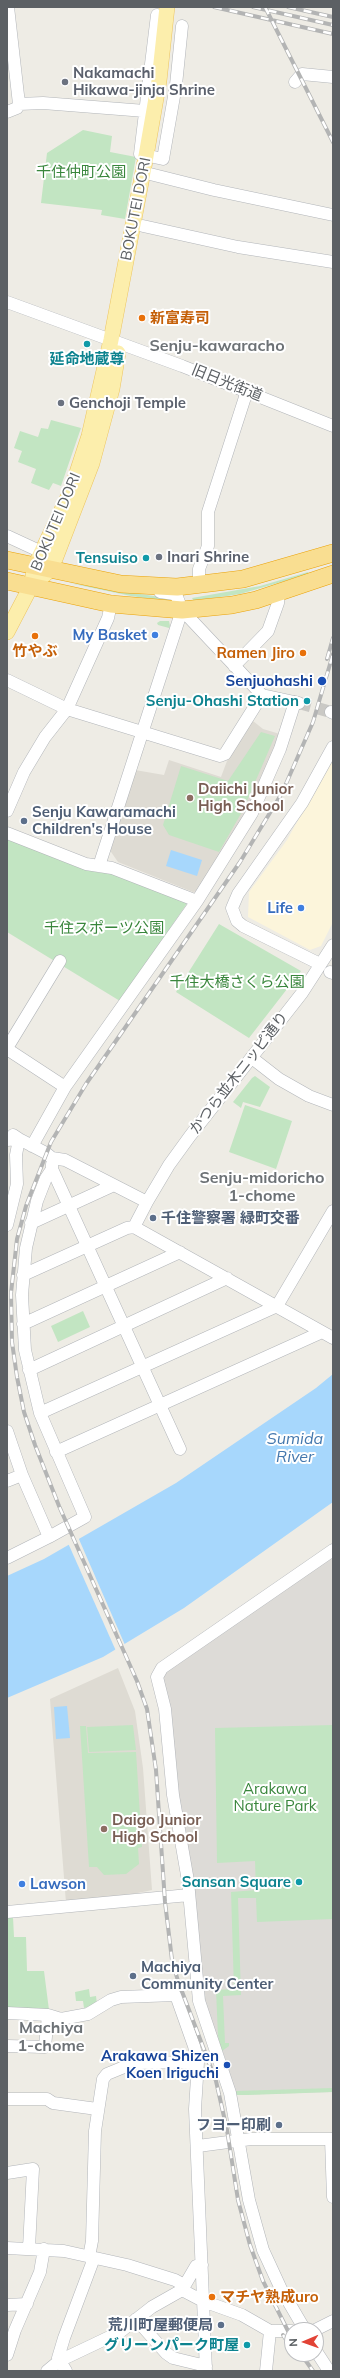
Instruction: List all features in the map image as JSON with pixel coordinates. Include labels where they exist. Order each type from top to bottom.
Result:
[{"type":"highway","points":[[7,560],[45,562],[131,586],[199,585],[258,576],[333,553]]},
{"type":"highway","points":[[7,581],[111,604],[182,610],[232,605],[279,593],[333,574]]},
{"type":"main road","name":"BOKUTEI DORI","points":[[116,342],[151,156],[168,82],[175,7]]},
{"type":"main road","name":"BOKUTEI DORI","points":[[151,156],[159,81],[162,11]]},
{"type":"main road","name":"BOKUTEI DORI","points":[[7,632],[45,562],[80,465],[116,342],[143,226],[148,173]]},
{"type":"street","points":[[7,112],[17,108],[19,104],[8,7]]},
{"type":"street","points":[[162,11],[145,111],[140,154],[163,159],[176,85],[182,26]]},
{"type":"street","points":[[295,82],[302,74],[333,77]]},
{"type":"street","points":[[19,104],[42,103],[145,111]]},
{"type":"street","points":[[148,173],[214,190],[333,216]]},
{"type":"street","points":[[143,226],[238,248],[333,262]]},
{"type":"street","name":"旧日光街道","points":[[7,302],[247,391],[333,426]]},
{"type":"street","points":[[199,585],[199,569],[208,546],[208,512],[247,391]]},
{"type":"street","points":[[7,536],[45,562]]},
{"type":"street","points":[[32,1146],[65,1087],[197,901],[252,814],[280,749],[297,703],[262,695],[182,610],[174,594],[131,586]]},
{"type":"street","points":[[234,666],[268,631],[278,603],[279,593]]},
{"type":"street","points":[[7,811],[24,772],[45,737],[67,709],[108,618],[111,604]]},
{"type":"street","points":[[99,866],[182,610]]},
{"type":"street","points":[[7,680],[67,709],[220,756],[225,754],[262,695]]},
{"type":"street","points":[[320,964],[243,926],[237,921],[232,908],[238,894],[302,803],[333,747]]},
{"type":"street","points":[[7,833],[86,864],[112,868],[197,901]]},
{"type":"street","name":"かつら並木ニッピ通り","points":[[134,1227],[147,1202],[178,1153],[302,993],[333,945]]},
{"type":"street","points":[[60,961],[7,1048],[65,1087]]},
{"type":"street","points":[[252,1058],[279,1079],[310,1096],[333,1105]]},
{"type":"street","points":[[7,1131],[13,1139],[16,1155],[18,1184],[7,1225]]},
{"type":"street","points":[[13,1139],[32,1146],[52,1163],[69,1206],[180,1449]]},
{"type":"street","points":[[52,1163],[65,1160],[147,1202]]},
{"type":"street","points":[[7,1558],[85,1517],[40,1413],[29,1370],[23,1324],[23,1275],[31,1223],[52,1163]]},
{"type":"street","points":[[31,1223],[114,1185]]},
{"type":"street","points":[[40,1413],[277,1306],[333,1211]]},
{"type":"street","points":[[23,1275],[126,1228],[134,1227],[333,1338]]},
{"type":"street","points":[[23,1324],[180,1252]]},
{"type":"street","points":[[29,1370],[227,1278]]},
{"type":"street","points":[[56,1452],[161,1406],[322,1332]]},
{"type":"street","points":[[7,1431],[22,1475],[49,1537]]},
{"type":"street","points":[[7,1481],[22,1475]]},
{"type":"street","points":[[300,2322],[281,2289],[263,2250],[249,2200],[239,2140],[226,2079],[202,2012],[198,1992],[189,1895],[174,1804],[167,1720],[157,1677],[159,1671],[333,1550]]},
{"type":"street","points":[[7,1912],[189,1895]]},
{"type":"street","points":[[177,1998],[198,1992]]},
{"type":"street","points":[[7,2013],[48,2015],[61,2019],[88,2014],[111,2000],[121,1997],[175,1995],[177,1998],[198,2062],[195,2108],[198,2146],[206,2368],[185,2363],[170,2356],[136,2319]]},
{"type":"street","points":[[7,2046],[45,2047],[48,2015]]},
{"type":"street","points":[[63,2366],[64,2338],[92,2258],[97,2109],[101,2084],[107,2074],[134,2063],[198,2062]]},
{"type":"street","points":[[7,2099],[47,2099],[53,2103],[97,2109]]},
{"type":"street","points":[[198,2146],[239,2140],[332,2139],[333,2197]]},
{"type":"street","points":[[7,2173],[33,2169],[29,2248]]},
{"type":"street","points":[[7,2248],[44,2249],[127,2265],[175,2280],[203,2301],[242,2315],[270,2331],[284,2331]]},
{"type":"street","points":[[7,2355],[15,2330],[40,2272],[44,2249]]},
{"type":"street","points":[[47,2371],[63,2366],[108,2340],[152,2307],[183,2287],[196,2266],[202,2265]]},
{"type":"street","points":[[7,2305],[27,2304]]},
{"type":"street","points":[[324,2326],[333,2321]]},
{"type":"street","points":[[266,2371],[270,2331]]},
{"type":"street","points":[[323,2362],[329,2371]]},
{"type":"shaded area","name":"Daiichi Junior High School","points":[[253,721],[263,729],[280,734],[249,808],[198,891],[193,892],[118,862],[109,849],[135,770],[164,775],[169,760],[221,777],[227,761]]},
{"type":"shaded area","points":[[333,758],[333,922],[321,946],[310,950],[248,917],[249,892],[287,840]]},
{"type":"shaded area","points":[[333,1555],[333,2092],[235,2095],[228,2066],[205,2005],[162,1676],[163,1673]]},
{"type":"shaded area","name":"Daigo Junior High School","points":[[118,1668],[135,1711],[143,1768],[152,1890],[66,1903],[50,1699]]},
{"type":"green space","name":"千住仲町公園","points":[[83,130],[112,136],[110,152],[136,157],[125,219],[101,215],[102,210],[41,203],[47,153]]},
{"type":"green space","points":[[51,420],[81,428],[61,486],[53,483],[49,490],[31,483],[36,469],[18,462],[22,451],[14,448],[20,431],[38,437],[41,428],[48,429]]},
{"type":"green space","points":[[308,572],[309,574],[240,594],[194,601],[192,598],[260,586]]},
{"type":"green space","points":[[69,583],[173,599],[173,602],[131,596]]},
{"type":"green space","points":[[160,621],[169,621],[169,628],[158,625],[157,623]]},
{"type":"green space","points":[[261,732],[275,736],[243,810],[219,852],[169,835],[163,825],[181,766],[228,781]]},
{"type":"green space","name":"千住スポーツ公園","points":[[7,837],[72,864],[96,872],[116,874],[188,902],[120,1001],[7,932]]},
{"type":"green space","name":"千住大橋さくら公園","points":[[219,924],[301,971],[249,1038],[176,992]]},
{"type":"green space","points":[[255,1076],[270,1087],[260,1107],[243,1102],[241,1108],[233,1102]]},
{"type":"green space","points":[[245,1105],[292,1121],[276,1169],[229,1152]]},
{"type":"green space","points":[[83,1311],[90,1327],[58,1342],[51,1326]]},
{"type":"green space","points":[[133,1725],[136,1750],[89,1752],[87,1727]]},
{"type":"green space","name":"Arakawa Nature Park","points":[[333,1725],[333,1919],[257,1922],[256,1898],[238,1898],[241,1995],[223,1996],[225,2043],[229,2043],[229,2046],[222,2051],[218,2036],[216,1990],[234,1989],[231,1892],[256,1890],[255,1861],[217,1863],[215,1728]]},
{"type":"green space","points":[[80,1726],[86,1726],[88,1753],[136,1752],[142,1847],[138,1848],[139,1864],[126,1874],[104,1875],[97,1867],[89,1867]]},
{"type":"green space","points":[[13,1917],[14,1937],[26,1937],[27,1971],[44,1971],[49,2010],[7,2010],[7,1918]]},
{"type":"green space","points":[[89,1989],[90,1997],[96,1996],[97,2004],[84,2008],[83,2001],[76,2001],[75,1992]]},
{"type":"green space","points":[[333,2088],[333,2092],[235,2095],[235,2091]]},
{"type":"water","points":[[171,850],[202,860],[197,876],[166,866]]},
{"type":"water","name":"Sumida River","points":[[333,1374],[333,1502],[184,1608],[103,1657],[7,1698],[7,1576],[44,1559],[176,1483],[316,1388]]},
{"type":"water","points":[[67,1706],[70,1738],[56,1739],[54,1707]]},
{"type":"pier","points":[[78,1537],[125,1645],[116,1651],[68,1543]]},
{"type":"tunnel","points":[[299,703],[331,712]]},
{"type":"railway","points":[[214,7],[333,34]]},
{"type":"railway","points":[[253,7],[333,25]]},
{"type":"railway","points":[[265,7],[333,142]]},
{"type":"railway","points":[[288,7],[333,17]]},
{"type":"railway","points":[[327,659],[333,638]]},
{"type":"railway","points":[[284,2323],[263,2281],[250,2245],[238,2200],[227,2130],[216,2081],[178,1981],[172,1960],[165,1902],[156,1770],[147,1709],[137,1681],[59,1506],[35,1445],[24,1412],[12,1342],[11,1293],[17,1239],[26,1206],[51,1142],[86,1084],[240,862],[282,793],[313,722],[333,654]]},
{"type":"railway","points":[[307,2362],[313,2371]]},
{"type":"place","name":"Nakamachi Hikawa-jinja Shrine","points":[[65,82]]},
{"type":"place","name":"新富寿司","points":[[142,318]]},
{"type":"place","name":"延命地蔵尊","points":[[87,344]]},
{"type":"place","name":"Genchoji Temple","points":[[61,403]]},
{"type":"place","name":"Inari Shrine","points":[[159,557]]},
{"type":"place","name":"Tensuiso","points":[[146,558]]},
{"type":"place","name":"My Basket","points":[[155,635]]},
{"type":"place","name":"竹やぶ","points":[[35,636]]},
{"type":"place","name":"Ramen Jiro","points":[[303,653]]},
{"type":"place","name":"Senjuohashi","points":[[322,681]]},
{"type":"place","name":"Senju-Ohashi Station","points":[[307,701]]},
{"type":"place","name":"Daiichi Junior High School","points":[[190,798]]},
{"type":"place","name":"Senju Kawaramachi Children's House","points":[[24,821]]},
{"type":"place","name":"Life","points":[[301,908]]},
{"type":"place","name":"千住警察署 緑町交番","points":[[153,1218]]},
{"type":"place","name":"Daigo Junior High School","points":[[104,1829]]},
{"type":"place","name":"Sansan Square","points":[[299,1882]]},
{"type":"place","name":"Lawson","points":[[22,1884]]},
{"type":"place","name":"Machiya Community Center","points":[[133,1976]]},
{"type":"place","name":"Arakawa Shizen Koen Iriguchi","points":[[227,2065]]},
{"type":"place","name":"フヨー印刷","points":[[279,2125]]},
{"type":"place","name":"マチヤ熟成uro","points":[[212,2297]]},
{"type":"place","name":"荒川町屋郵便局","points":[[221,2325]]},
{"type":"place","name":"グリーンパーク町屋","points":[[247,2345]]},
{"type":"district","name":"Senju-kawaracho","points":[[217,346]]},
{"type":"district","name":"Senju-midoricho 1-chome","points":[[262,1187]]},
{"type":"district","name":"Machiya 1-chome","points":[[51,2037]]}]
